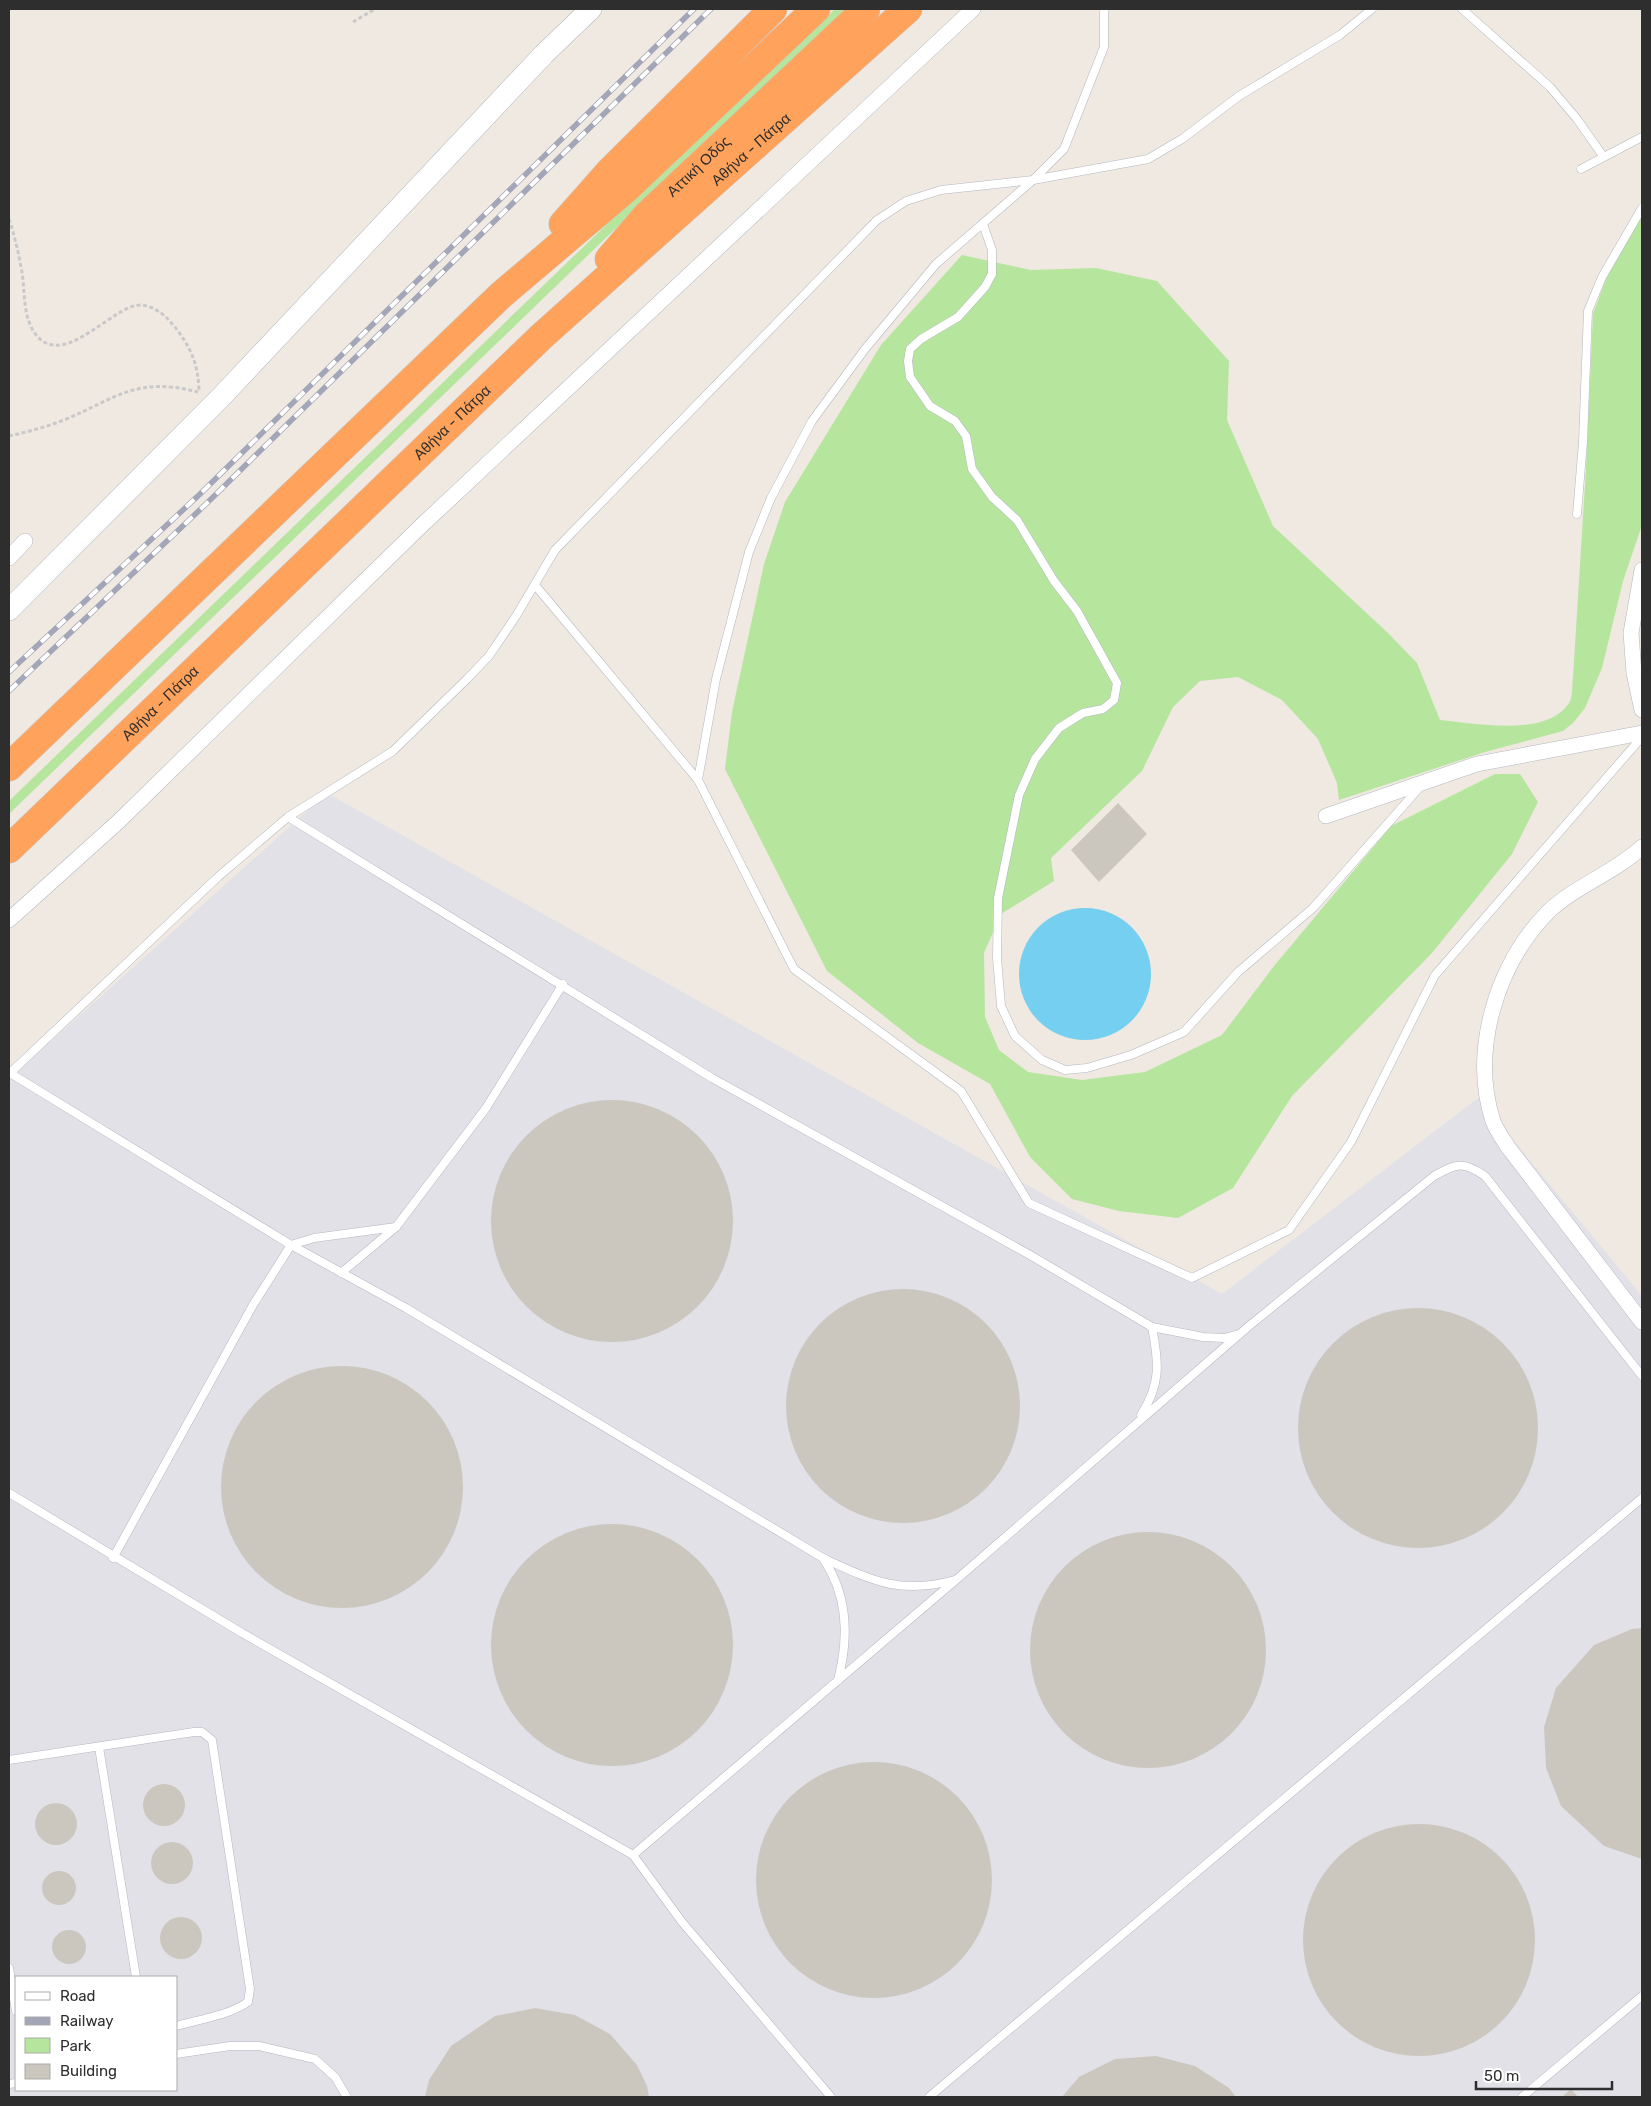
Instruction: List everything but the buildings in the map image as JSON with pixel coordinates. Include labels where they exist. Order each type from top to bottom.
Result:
[{"type":"highway","points":[[501,295],[609,172],[773,9]]},
{"type":"highway","points":[[9,767],[501,295],[626,188],[816,9]]},
{"type":"highway","name":"Αττική Οδός","points":[[542,336],[648,215],[866,9]]},
{"type":"highway","name":"Αθήνα - Πάτρα","points":[[9,849],[542,336],[908,9]]},
{"type":"street","points":[[9,610],[222,396],[545,53],[591,9]]},
{"type":"street","points":[[9,920],[118,822],[428,520],[973,9]]},
{"type":"street","points":[[9,558],[26,541]]},
{"type":"street","points":[[1642,570],[1631,634],[1634,673],[1642,710]]},
{"type":"street","points":[[1326,816],[1477,764],[1642,733]]},
{"type":"street","points":[[1642,847],[1607,874],[1572,894],[1549,912],[1525,941],[1502,981],[1493,1010],[1487,1039],[1485,1078],[1493,1122],[1508,1147],[1642,1322]]},
{"type":"lane","points":[[698,780],[716,679],[749,552],[771,498],[812,421],[865,349],[936,264],[1033,180],[1064,148],[1104,47],[1104,9]]},
{"type":"lane","points":[[957,1579],[934,1586],[905,1587],[880,1582],[823,1558],[406,1308],[291,1245],[9,1074],[212,883],[288,817],[393,751],[488,656],[555,550],[877,220],[906,201],[941,190],[1033,180],[1148,159],[1182,139],[1239,96],[1340,36],[1372,9]]},
{"type":"lane","points":[[1462,9],[1550,87],[1577,119],[1603,156]]},
{"type":"lane","points":[[1581,168],[1642,137]]},
{"type":"lane","points":[[1577,514],[1583,442],[1588,311],[1602,277],[1642,208]]},
{"type":"lane","points":[[982,224],[992,250],[992,274],[985,287],[958,317],[921,338],[910,349],[908,361],[910,377],[930,406],[955,421],[966,436],[972,469],[992,497],[1017,520],[1029,536],[1054,581],[1077,611],[1116,683],[1114,700],[1103,709],[1083,713],[1060,728],[1034,759],[1019,795],[998,898],[997,958],[1000,1006],[1015,1036],[1042,1060],[1066,1070],[1087,1068],[1131,1055],[1184,1032],[1238,972],[1313,908],[1423,783]]},
{"type":"lane","points":[[534,585],[698,780],[794,969],[961,1090],[1029,1203],[1192,1278],[1289,1230],[1351,1142],[1435,975],[1642,737]]},
{"type":"lane","points":[[288,817],[563,984],[712,1078],[1030,1254],[1152,1327],[1203,1337],[1224,1338],[1241,1334]]},
{"type":"lane","points":[[341,1273],[396,1227],[486,1108],[563,984]]},
{"type":"lane","points":[[633,1855],[1241,1334],[1434,1176],[1453,1165],[1470,1165],[1485,1176],[1642,1376]]},
{"type":"lane","points":[[114,1558],[253,1305],[291,1245],[314,1238],[396,1227]]},
{"type":"lane","points":[[1135,1424],[1153,1397],[1157,1384],[1152,1327]]},
{"type":"lane","points":[[9,1493],[114,1558],[242,1633],[633,1855],[682,1922],[832,2097]]},
{"type":"lane","points":[[929,2097],[1642,1498]]},
{"type":"lane","points":[[823,1558],[835,1576],[842,1601],[846,1633],[838,1680]]},
{"type":"lane","points":[[9,1760],[194,1732],[202,1732],[212,1740],[250,1989],[248,2002],[239,2008],[178,2025]]},
{"type":"lane","points":[[99,1747],[136,1976]]},
{"type":"lane","points":[[9,1968],[11,1999]]},
{"type":"lane","points":[[1522,2097],[1642,1996]]},
{"type":"lane","points":[[178,2054],[230,2046],[249,2046],[314,2059],[335,2077],[346,2097]]},
{"type":"path","points":[[353,22],[376,9]]},
{"type":"path","points":[[9,219],[22,268],[29,323],[38,337],[51,345],[69,343],[91,332],[120,313],[140,305],[156,308],[174,325],[190,348],[196,363],[200,392]]},
{"type":"path","points":[[9,436],[30,432],[64,420],[126,391],[158,386],[178,387],[222,396]]},
{"type":"shaded area","points":[[327,793],[1222,1294],[1478,1098],[1642,1296],[1642,2097],[9,2097],[9,1079]]},
{"type":"green space","points":[[835,9],[849,9],[640,205],[9,814],[9,801],[633,199]]},
{"type":"green space","points":[[1642,216],[1642,525],[1623,581],[1602,668],[1585,708],[1573,723],[1563,731],[1485,752],[1339,800],[1337,783],[1318,739],[1282,700],[1238,677],[1200,681],[1173,707],[1142,771],[1051,858],[1054,881],[1001,914],[984,953],[985,1017],[999,1050],[1028,1072],[1082,1080],[1145,1072],[1222,1035],[1274,966],[1391,826],[1495,774],[1520,774],[1538,802],[1512,854],[1432,953],[1292,1096],[1233,1188],[1178,1218],[1119,1211],[1072,1199],[1030,1157],[990,1084],[918,1043],[827,971],[725,769],[732,712],[764,564],[785,502],[881,345],[962,255],[1031,270],[1096,268],[1157,281],[1229,361],[1227,420],[1273,526],[1388,633],[1417,663],[1440,720],[1509,726],[1527,725],[1544,721],[1559,714],[1569,703],[1572,694],[1586,469],[1593,314],[1606,279]]},
{"type":"water","points":[[1085,908],[1098,909],[1110,913],[1132,927],[1146,949],[1150,961],[1150,987],[1146,999],[1132,1021],[1110,1035],[1098,1039],[1085,1040],[1072,1039],[1060,1035],[1038,1021],[1024,999],[1020,987],[1019,974],[1020,961],[1024,949],[1038,927],[1060,913],[1072,909]]},
{"type":"railway","points":[[9,672],[199,495],[694,9]]},
{"type":"railway","points":[[9,691],[207,503],[711,9]]}]
